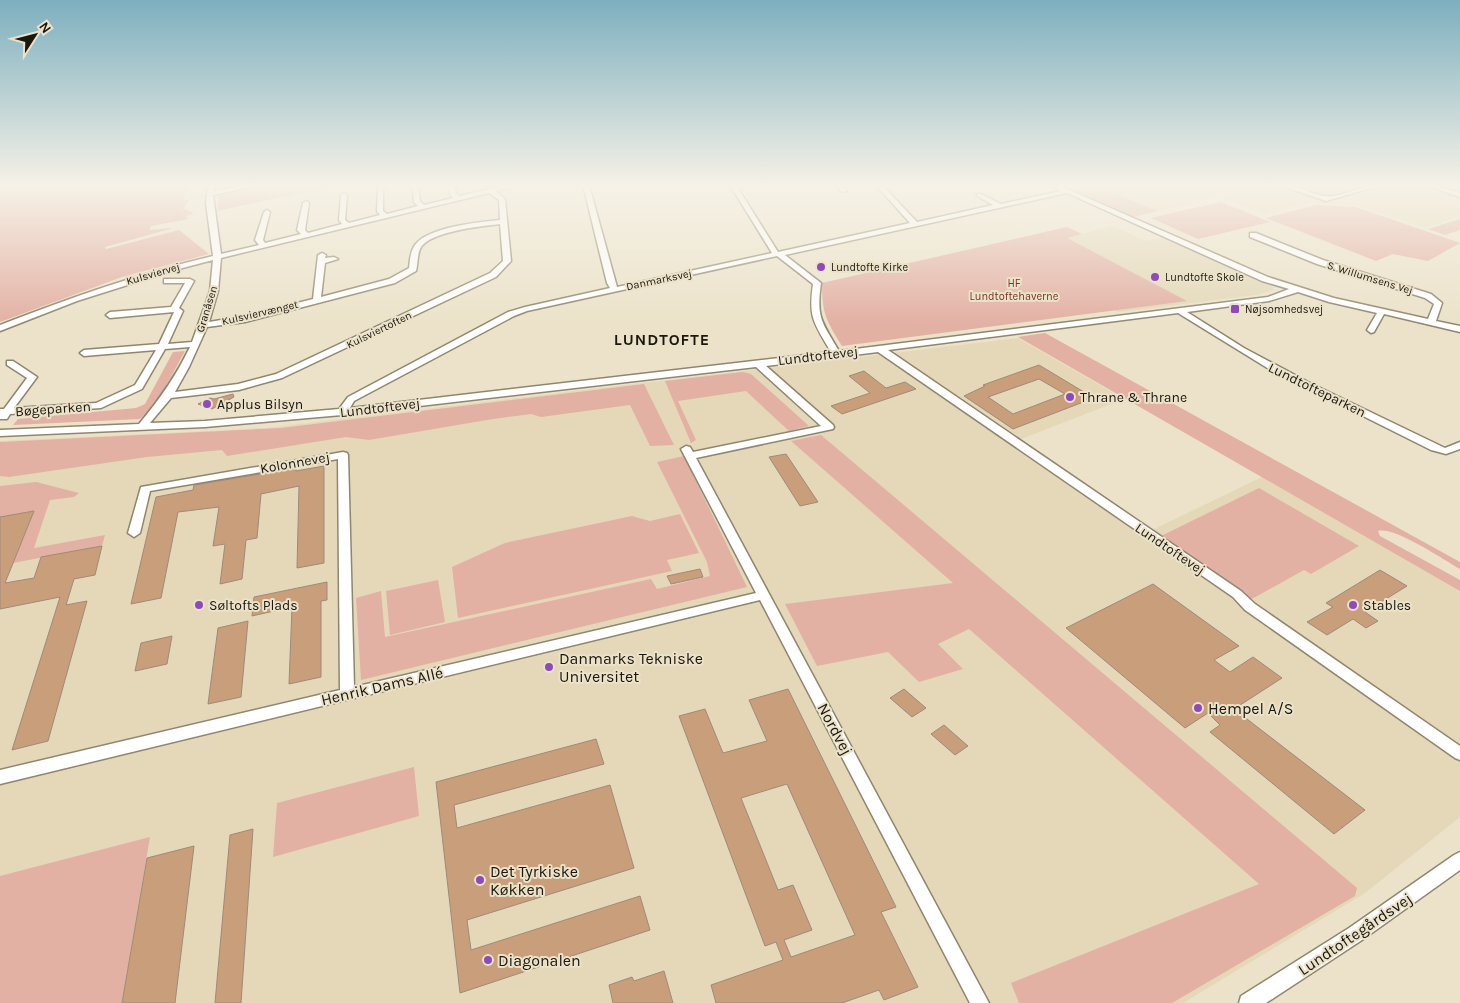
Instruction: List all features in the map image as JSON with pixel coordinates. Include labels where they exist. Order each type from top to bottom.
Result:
[{"type":"street","name":"Granåsen","points":[[142,427],[167,396],[203,325],[213,295],[217,256],[213,232]]},
{"type":"street","points":[[261,232],[259,240],[263,245]]},
{"type":"street","name":"Kulsviervej","points":[[0,328],[102,289],[217,256],[314,232]]},
{"type":"street","name":"Kulsviervænget","points":[[203,325],[245,319],[402,277],[413,269],[417,246],[425,239],[450,232]]},
{"type":"street","name":"Kulsviertoften","points":[[167,396],[239,387],[279,376],[493,275],[507,261],[506,232]]},
{"type":"street","points":[[598,232],[611,283],[615,290]]},
{"type":"street","points":[[763,232],[777,254],[817,283],[814,304],[817,321],[836,354]]},
{"type":"street","name":"Danmarksvej","points":[[342,412],[351,399],[511,314],[879,232]]},
{"type":"street","points":[[1158,232],[1229,264],[1295,290],[1460,329]]},
{"type":"street","name":"S. Willumsens Vej","points":[[1253,235],[1320,262],[1428,296],[1438,303],[1431,322]]},
{"type":"street","name":"Kulsviervænget","points":[[317,300],[322,258],[334,259]]},
{"type":"street","name":"Bøgeparken","points":[[2,415],[98,406],[139,387],[162,347],[179,311],[174,309],[190,282],[166,281]]},
{"type":"street","name":"Lundtoftevej","points":[[0,433],[266,420],[342,412],[758,364],[1180,311],[1278,298],[1295,290]]},
{"type":"street","points":[[110,315],[174,309]]},
{"type":"street","name":"Lundtofteparken","points":[[1180,311],[1242,352],[1328,397],[1435,448],[1446,451],[1460,445]]},
{"type":"street","points":[[1371,330],[1382,311]]},
{"type":"street","points":[[84,353],[194,344]]},
{"type":"street","name":"Lundtoftevej","points":[[878,348],[1237,594],[1250,607],[1460,754]]},
{"type":"street","name":"Bøgeparken","points":[[2,415],[32,377],[10,363]]},
{"type":"street","name":"Lundtoftevej","points":[[758,364],[829,427]]},
{"type":"street","name":"Granåsen","points":[[160,426],[167,396]]},
{"type":"street","name":"Nordvej","points":[[829,427],[688,452],[980,1003]]},
{"type":"street","name":"Kolonnevej","points":[[134,533],[145,489],[343,455],[348,694]]},
{"type":"street","name":"Henrik Dams Allé","points":[[0,776],[764,595]]},
{"type":"street","name":"Lundtoftegårdsvej","points":[[1248,1003],[1307,967],[1402,904],[1460,860]]},
{"type":"shaded area","name":"Lundtofte Skole","points":[[1046,232],[1077,232],[1082,234],[1090,232],[1125,232],[1145,241],[1162,238],[1271,285],[1274,290],[1256,295],[1118,312],[1002,242]]},
{"type":"shaded area","name":"Danmarks Tekniske Universitet","points":[[1018,338],[1124,399],[1016,441],[1148,532],[1262,477],[1460,588],[1460,817],[1365,893],[1183,1003],[0,1003],[0,441],[266,428]]},
{"type":"green space","points":[[0,232],[160,232],[105,247],[106,249],[172,232],[181,232],[209,254],[122,277],[0,322]]},
{"type":"green space","name":"HF Lundtoftehaverne","points":[[1046,232],[1077,232],[1082,234],[1067,238],[1187,301],[842,346],[832,330],[824,310],[822,283]]},
{"type":"green space","points":[[1182,232],[1228,232],[1198,239]]},
{"type":"green space","points":[[1301,232],[1428,232],[1460,243],[1428,261],[1393,254],[1376,261]]},
{"type":"green space","points":[[1436,232],[1455,232],[1445,235]]},
{"type":"green space","points":[[1045,333],[1460,562],[1460,569],[1407,538],[1385,531],[1378,531],[1380,536],[1460,580],[1460,591],[1018,337]]},
{"type":"green space","points":[[185,351],[156,404],[140,419],[13,425],[18,419],[136,408],[145,404],[173,352]]},
{"type":"green space","points":[[743,372],[751,374],[809,426],[789,431],[746,391],[678,401],[696,440],[691,443],[665,381]]},
{"type":"green space","points":[[644,384],[674,445],[650,446],[630,405],[541,417],[531,414],[493,419],[369,440],[346,437],[227,456],[222,450],[147,457],[9,477],[0,476],[0,442],[281,428]]},
{"type":"green space","points":[[821,435],[1357,888],[1355,896],[1172,1003],[1019,1003],[1011,983],[1259,884],[969,629],[938,644],[963,669],[919,682],[888,652],[817,666],[785,604],[953,583],[791,441]]},
{"type":"green space","points":[[684,456],[747,587],[361,680],[356,598],[381,591],[385,637],[651,579],[657,589],[710,576],[707,562],[657,462]]},
{"type":"green space","points":[[36,482],[79,493],[74,497],[50,500],[34,548],[105,535],[102,546],[13,563],[17,553],[7,542],[23,539],[34,511],[0,519],[0,486]]},
{"type":"green space","points":[[1259,488],[1359,546],[1311,574],[1304,570],[1250,600],[1157,538]]},
{"type":"green space","points":[[680,514],[699,553],[667,560],[672,571],[458,618],[452,567],[505,543],[632,516],[650,521]]},
{"type":"green space","points":[[438,580],[445,622],[390,635],[386,591]]},
{"type":"green space","points":[[414,767],[419,816],[273,857],[277,803]]},
{"type":"green space","points":[[150,837],[122,1003],[0,1003],[0,876]]},
{"type":"building","name":"Thrane & Thrane","points":[[1039,365],[1089,395],[1084,397],[1087,399],[1084,400],[1086,401],[1013,429],[964,396],[985,386],[983,385]],"holes":[[[1039,379],[1065,394],[1013,414],[988,397]]]},
{"type":"building","points":[[864,371],[886,388],[905,382],[916,389],[842,414],[831,406],[870,393],[849,376]]},
{"type":"building","name":"Applus Bilsyn","points":[[233,394],[234,397],[212,409],[198,404],[210,398],[214,399]]},
{"type":"building","points":[[786,454],[818,502],[800,506],[769,457]]},
{"type":"building","points":[[324,466],[324,563],[297,568],[299,486],[261,494],[257,538],[246,540],[242,579],[220,584],[225,544],[213,546],[219,507],[178,512],[161,598],[131,604],[156,497],[193,490],[194,485],[296,468],[296,471]]},
{"type":"building","points":[[34,511],[5,583],[34,578],[41,557],[102,546],[95,575],[74,579],[66,605],[87,601],[48,741],[12,750],[60,597],[0,609],[0,517]]},
{"type":"building","points":[[700,569],[703,577],[671,584],[667,576]]},
{"type":"building","name":"Stables","points":[[1380,570],[1407,586],[1365,612],[1378,621],[1366,628],[1353,619],[1327,635],[1307,622],[1333,607],[1326,603]]},
{"type":"building","points":[[327,582],[327,600],[321,601],[321,677],[289,684],[292,607],[252,616],[254,597]]},
{"type":"building","name":"Hempel A/S","points":[[1153,584],[1239,646],[1214,660],[1230,672],[1253,657],[1282,678],[1234,709],[1365,810],[1334,834],[1210,732],[1220,725],[1208,713],[1185,728],[1066,628]]},
{"type":"building","points":[[248,621],[241,697],[208,704],[218,628]]},
{"type":"building","points":[[172,636],[167,664],[135,671],[141,643]]},
{"type":"building","points":[[788,689],[896,907],[881,912],[918,987],[884,1000],[879,990],[842,1003],[716,1003],[711,985],[783,960],[776,942],[765,946],[679,716],[705,709],[723,753],[767,741],[749,700]],"holes":[[[787,784],[855,935],[791,957],[784,940],[812,930],[793,885],[778,890],[741,798]]]},
{"type":"building","points":[[904,689],[926,708],[912,717],[890,698]]},
{"type":"building","points":[[944,725],[968,746],[955,755],[931,734]]},
{"type":"building","points":[[596,739],[604,764],[454,805],[457,828],[610,785],[634,868],[467,920],[471,950],[640,896],[650,930],[460,993],[436,782]]},
{"type":"building","points":[[253,829],[241,1003],[215,1003],[230,835]]},
{"type":"building","points":[[194,846],[175,1003],[122,1003],[147,858]]},
{"type":"building","points":[[664,971],[673,1003],[613,1003],[609,985],[632,977],[634,981]]},
{"type":"place","name":"Lundtofte Kirke","points":[[821,267]]},
{"type":"place","name":"Lundtofte Skole","points":[[1155,277]]},
{"type":"place","name":"Nøjsomhedsvej","points":[[1235,309]]},
{"type":"place","name":"Thrane & Thrane","points":[[1070,397]]},
{"type":"place","name":"Applus Bilsyn","points":[[207,404]]},
{"type":"place","name":"Søltofts Plads","points":[[199,605]]},
{"type":"place","name":"Stables","points":[[1353,605]]},
{"type":"place","name":"Danmarks Tekniske Universitet","points":[[549,667]]},
{"type":"place","name":"Hempel A/S","points":[[1198,708]]},
{"type":"place","name":"Det Tyrkiske Køkken","points":[[480,880]]},
{"type":"place","name":"Diagonalen","points":[[488,960]]},
{"type":"district","name":"LUNDTOFTE","points":[[662,339]]}]
